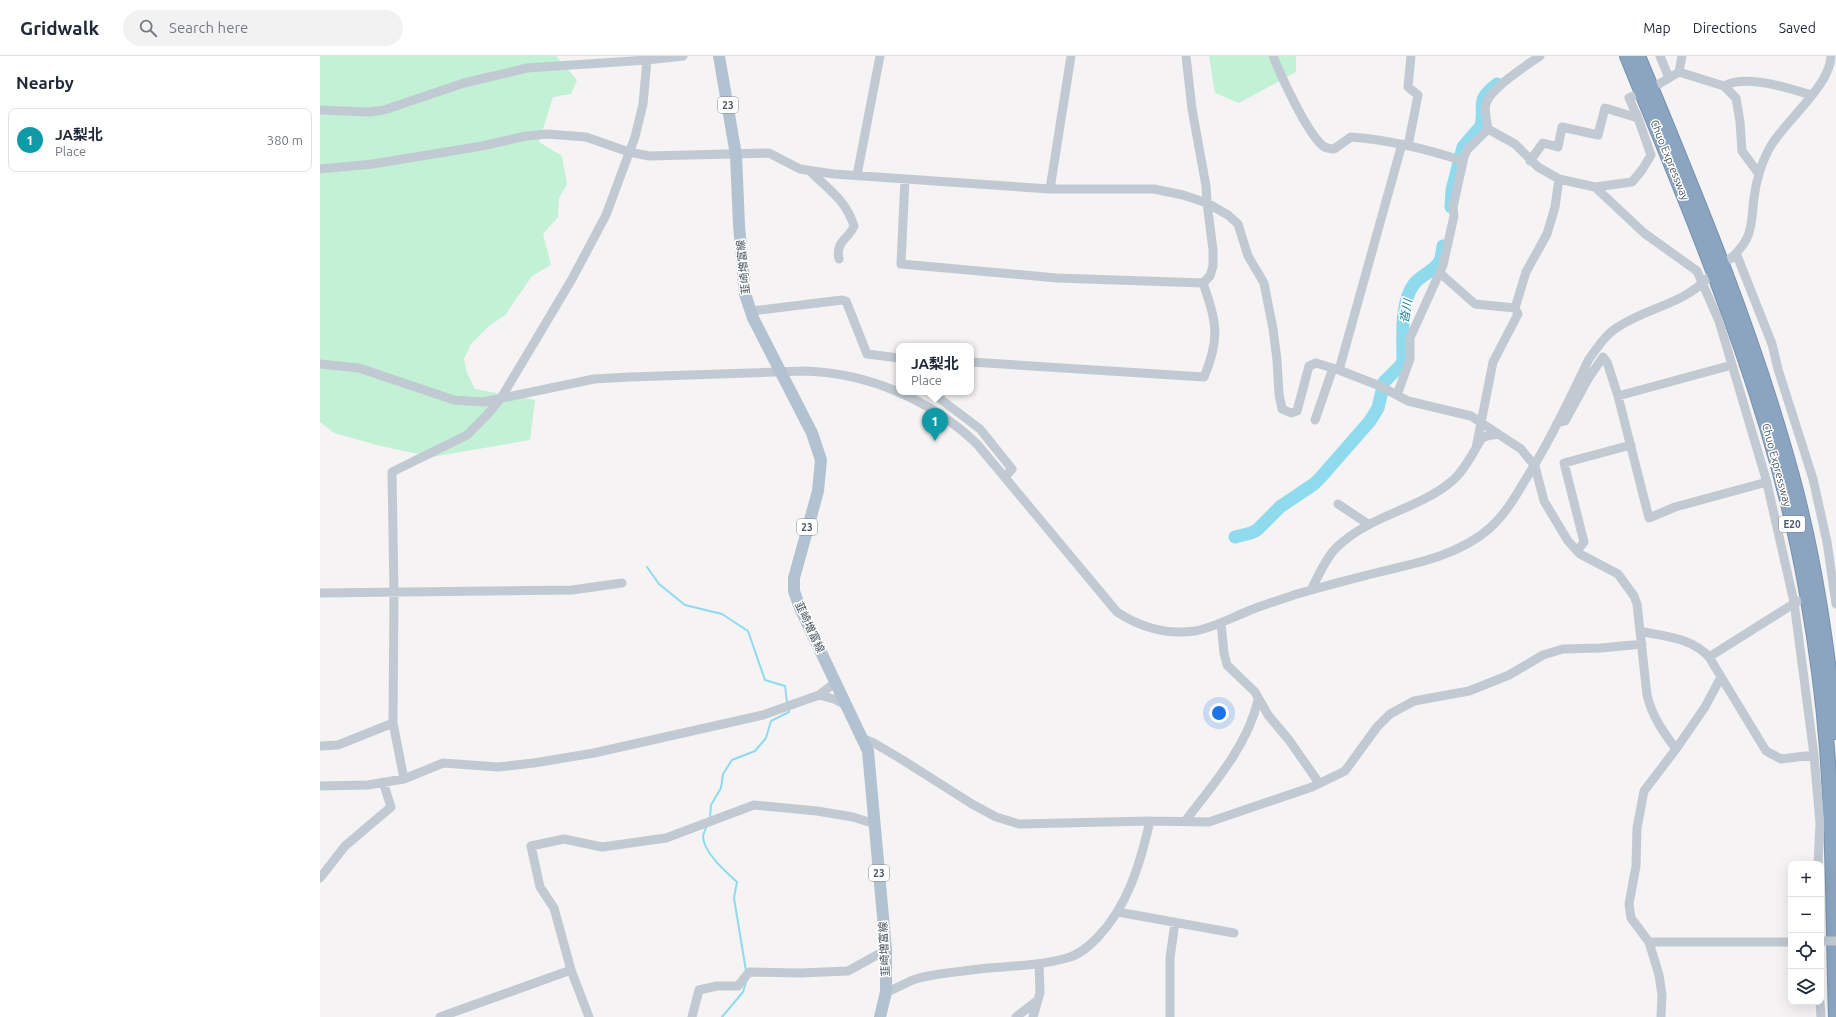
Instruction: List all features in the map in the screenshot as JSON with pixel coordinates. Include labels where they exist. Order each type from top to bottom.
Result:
[{"type":"highway","name":"Chuo Expressway","points":[[1627,56],[1701,238],[1749,368],[1768,427],[1798,549],[1817,661],[1827,749],[1831,814],[1836,1017]]},
{"type":"highway","name":"Chuo Expressway","points":[[1638,56],[1727,275],[1758,362],[1777,423],[1793,478],[1817,591],[1827,653],[1836,732]]},
{"type":"main road","name":"韮崎増富線","points":[[719,56],[736,155],[741,263],[745,294],[753,318],[812,433],[821,460],[818,491],[799,556],[794,578],[794,591],[800,608],[846,705],[864,739],[868,751],[886,950],[886,992],[880,1017]]},
{"type":"street","points":[[320,110],[370,112],[384,110],[464,83],[527,68],[647,60],[683,56]]},
{"type":"street","points":[[857,176],[880,56]]},
{"type":"street","points":[[1050,189],[1071,56]]},
{"type":"street","points":[[905,179],[901,264],[1057,278],[1203,283],[1210,276],[1213,266],[1206,203],[1206,186],[1192,109],[1186,56]]},
{"type":"street","points":[[1273,56],[1290,93],[1316,140],[1326,148],[1334,149],[1351,136],[1372,138],[1405,145],[1463,160]]},
{"type":"street","points":[[1315,420],[1336,369],[1405,145],[1418,95],[1408,87],[1411,56]]},
{"type":"street","points":[[1488,129],[1485,106],[1487,101],[1528,58],[1540,56]]},
{"type":"street","points":[[1660,56],[1669,78]]},
{"type":"street","points":[[1679,72],[1682,56]]},
{"type":"street","points":[[1831,56],[1823,81],[1769,149],[1759,174],[1748,237],[1733,256],[1772,344],[1778,369],[1813,479],[1827,542],[1836,604]]},
{"type":"street","points":[[404,779],[393,723],[394,593],[392,472],[467,435],[501,398],[594,241],[606,214],[629,152],[643,104],[647,60]]},
{"type":"street","points":[[1659,84],[1679,72],[1724,86],[1736,98],[1740,122],[1742,151],[1759,174]]},
{"type":"street","points":[[1724,86],[1730,83],[1760,82],[1811,95]]},
{"type":"street","points":[[1488,129],[1515,144],[1530,161],[1560,179],[1595,187],[1632,182],[1649,160],[1650,155],[1638,118],[1629,98],[1633,96]]},
{"type":"street","points":[[1530,161],[1543,143],[1558,147],[1562,127],[1598,135],[1605,108],[1638,118]]},
{"type":"street","points":[[1397,396],[1410,359],[1410,338],[1440,273],[1454,216],[1453,206],[1463,160],[1467,150],[1488,129]]},
{"type":"street","points":[[320,169],[373,164],[482,146],[526,136],[547,134],[586,137],[629,152],[649,156],[663,157],[769,153],[800,169],[810,171],[857,176],[1050,189],[1154,189],[1182,195],[1206,203],[1228,215],[1238,224],[1248,256],[1264,283],[1273,329],[1279,394],[1282,409],[1291,413],[1297,411],[1308,366],[1316,363],[1336,369],[1383,388],[1408,401],[1471,416],[1521,449],[1535,466],[1544,501],[1568,541],[1580,554],[1618,574],[1634,596],[1637,604],[1647,695],[1650,709],[1659,726],[1676,749]]},
{"type":"street","points":[[810,171],[847,207],[854,226],[842,241],[838,251],[839,259]]},
{"type":"street","points":[[1476,448],[1493,362],[1518,314],[1515,308],[1526,272],[1547,234],[1555,207],[1560,179]]},
{"type":"street","points":[[1595,187],[1644,233],[1697,271],[1705,281],[1719,321],[1751,423],[1798,601],[1820,823],[1818,861]]},
{"type":"street","points":[[1440,273],[1475,304],[1515,308]]},
{"type":"street","points":[[903,395],[934,410],[960,428],[978,444],[1117,612],[1145,626],[1163,631],[1195,631],[1311,590],[1424,561],[1452,552],[1472,541],[1490,528],[1507,510],[1535,466],[1589,359],[1608,336],[1626,322],[1687,296],[1705,281]]},
{"type":"street","points":[[974,362],[1204,377],[1211,362],[1216,331],[1214,314],[1203,283]]},
{"type":"street","points":[[751,311],[842,300],[846,301],[867,354],[896,358]]},
{"type":"street","points":[[1557,423],[1565,421],[1588,379],[1603,358],[1607,362],[1618,396],[1649,518],[1675,507],[1767,482]]},
{"type":"street","points":[[320,364],[359,368],[454,400],[483,402],[594,380],[781,371],[828,372],[843,374],[874,382],[896,392]]},
{"type":"street","points":[[1618,396],[1732,365]]},
{"type":"street","points":[[935,395],[980,429],[993,443],[1012,469],[1005,477]]},
{"type":"street","points":[[1311,590],[1335,549],[1368,524],[1435,494],[1454,480],[1482,438],[1498,434]]},
{"type":"street","points":[[1577,551],[1584,542],[1564,463],[1631,445]]},
{"type":"street","points":[[1338,504],[1368,524]]},
{"type":"street","points":[[320,592],[394,593],[572,590],[622,583]]},
{"type":"street","points":[[1825,596],[1834,593]]},
{"type":"street","points":[[1709,657],[1798,601]]},
{"type":"street","points":[[1221,623],[1224,653],[1227,665],[1255,692],[1258,700],[1289,740],[1319,784]]},
{"type":"street","points":[[1640,631],[1686,640],[1702,649],[1709,657],[1766,751],[1781,759],[1814,755]]},
{"type":"street","points":[[864,739],[874,743],[972,804],[996,817],[1019,824],[1150,821],[1209,822],[1319,784],[1346,771],[1377,727],[1390,714],[1414,701],[1469,691],[1509,675],[1543,655],[1563,649],[1601,648],[1642,644]]},
{"type":"street","points":[[1661,1017],[1662,995],[1659,975],[1649,942],[1631,918],[1629,904],[1636,866],[1637,828],[1644,791],[1676,749],[1705,707],[1721,677]]},
{"type":"street","points":[[320,786],[368,785],[404,779],[443,763],[498,766],[534,763],[594,753],[763,715],[819,695],[836,682]]},
{"type":"street","points":[[819,695],[834,698],[846,705]]},
{"type":"street","points":[[1185,821],[1230,759],[1248,730],[1256,711],[1258,700]]},
{"type":"street","points":[[320,746],[338,745],[393,723]]},
{"type":"street","points":[[320,878],[345,846],[391,808],[383,782]]},
{"type":"street","points":[[589,1017],[571,970],[554,908],[540,887],[531,846],[564,840],[602,847],[666,838],[754,805],[817,811],[853,817],[875,824]]},
{"type":"street","points":[[886,992],[896,989],[916,979],[961,972],[1039,964],[1068,958],[1079,953],[1102,932],[1118,912],[1134,877],[1150,821]]},
{"type":"street","points":[[1118,912],[1234,933]]},
{"type":"street","points":[[1170,1017],[1170,958],[1176,922]]},
{"type":"street","points":[[1824,941],[1836,941]]},
{"type":"street","points":[[1649,942],[1788,942]]},
{"type":"street","points":[[692,1017],[699,990],[717,986],[738,986],[749,972],[800,973],[848,971],[886,950]]},
{"type":"street","points":[[1033,1017],[1040,993],[1039,964]]},
{"type":"street","points":[[440,1017],[571,970]]},
{"type":"street","points":[[1016,1017],[1038,1000]]},
{"type":"street","points":[[1820,1005],[1821,1017]]},
{"type":"green space","points":[[320,56],[556,56],[577,80],[571,94],[553,97],[539,142],[562,156],[567,184],[559,198],[558,217],[543,234],[551,265],[532,276],[505,315],[489,326],[471,344],[464,359],[467,373],[475,389],[535,400],[530,440],[432,457],[381,446],[334,433],[320,422]]},
{"type":"green space","points":[[1209,56],[1296,56],[1296,72],[1239,103],[1215,93]]},
{"type":"waterway","name":"沓川","points":[[1451,207],[1452,190],[1463,147],[1481,126],[1483,99],[1497,84]]},
{"type":"waterway","name":"沓川","points":[[1235,537],[1257,530],[1280,507],[1314,484],[1370,421],[1378,408],[1384,382],[1401,365],[1403,360],[1403,320],[1406,300],[1414,284],[1438,264],[1441,258],[1443,246]]},
{"type":"waterway","points":[[647,567],[659,584],[685,605],[722,614],[748,631],[765,680],[785,686],[787,702]]},
{"type":"waterway","points":[[710,817],[711,805],[721,788],[723,774],[732,760],[755,751],[766,738],[771,721],[789,712],[789,709]]},
{"type":"waterway","points":[[707,825],[703,834],[704,843],[707,849],[716,862],[737,882],[734,898],[746,971]]},
{"type":"waterway","points":[[722,1017],[743,992],[747,979]]},
{"type":"place","name":"JA梨北","points":[[935,441]]}]
